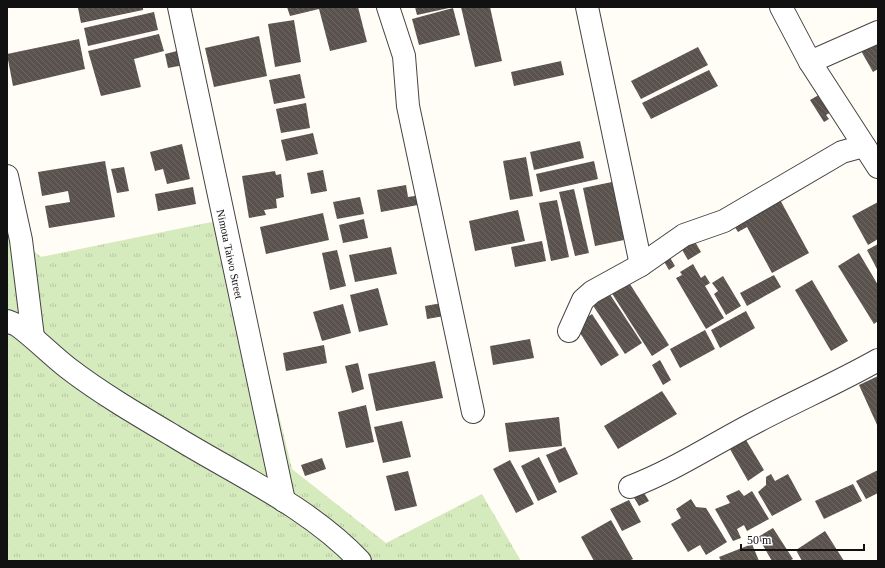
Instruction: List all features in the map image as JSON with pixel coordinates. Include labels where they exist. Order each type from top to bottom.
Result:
[{"type":"street","name":"Nimota Taiwo Street","points":[[179,7],[284,502]]},
{"type":"street","points":[[388,7],[404,56],[408,106],[473,412]]},
{"type":"street","points":[[587,7],[641,265]]},
{"type":"street","points":[[781,7],[810,62],[872,153]]},
{"type":"street","points":[[810,62],[878,32]]},
{"type":"street","points":[[569,331],[583,300],[592,292],[641,265],[684,235],[724,221],[842,152],[872,153]]},
{"type":"street","points":[[7,176],[21,240],[33,337]]},
{"type":"street","points":[[7,321],[17,325],[68,368],[106,393],[171,435],[284,502],[342,542],[360,561]]},
{"type":"street","points":[[630,487],[652,479],[758,420],[840,381],[878,360]]},
{"type":"green space","points":[[231,218],[292,469],[386,543],[482,494],[521,561],[7,561],[7,228],[41,257]]},
{"type":"building","points":[[143,7],[143,10],[81,23],[78,8]]},
{"type":"building","points":[[287,7],[358,7],[367,42],[330,51],[319,9],[290,16]]},
{"type":"building","points":[[415,7],[449,7],[449,8],[417,15]]},
{"type":"building","points":[[461,7],[490,7],[502,61],[475,67]]},
{"type":"building","points":[[453,8],[460,35],[419,45],[412,19]]},
{"type":"building","points":[[154,12],[158,30],[88,46],[84,28]]},
{"type":"building","points":[[294,20],[301,62],[275,67],[268,24]]},
{"type":"building","points":[[159,34],[164,51],[134,59],[141,87],[101,96],[88,51]]},
{"type":"building","points":[[259,36],[267,76],[214,87],[205,48]]},
{"type":"building","points":[[79,39],[85,69],[13,86],[7,54]]},
{"type":"building","points":[[878,40],[878,69],[873,72],[860,49]]},
{"type":"building","points":[[698,47],[708,65],[641,99],[631,81]]},
{"type":"building","points":[[181,50],[184,65],[168,68],[165,54]]},
{"type":"building","points":[[561,61],[564,75],[514,86],[511,72]]},
{"type":"building","points":[[709,70],[718,86],[651,119],[642,103]]},
{"type":"building","points":[[300,74],[305,98],[274,104],[269,80]]},
{"type":"building","points":[[822,93],[833,111],[826,115],[829,119],[824,122],[810,100]]},
{"type":"building","points":[[306,103],[310,128],[281,133],[276,109]]},
{"type":"building","points":[[313,133],[318,154],[286,161],[281,140]]},
{"type":"building","points":[[580,141],[584,158],[534,170],[530,152]]},
{"type":"building","points":[[182,144],[190,179],[167,184],[163,169],[155,171],[150,152]]},
{"type":"building","points":[[526,157],[533,196],[510,200],[503,161]]},
{"type":"building","points":[[105,161],[115,217],[49,228],[45,206],[70,202],[68,191],[42,196],[38,172]]},
{"type":"building","points":[[594,161],[598,179],[540,192],[536,174]]},
{"type":"building","points":[[124,167],[129,191],[117,193],[111,169]]},
{"type":"building","points":[[323,170],[327,191],[311,194],[307,173]]},
{"type":"building","points":[[275,171],[276,175],[281,174],[284,197],[276,199],[277,208],[264,210],[266,215],[249,218],[242,176]]},
{"type":"building","points":[[612,182],[624,240],[595,246],[583,188]]},
{"type":"building","points":[[406,185],[408,197],[421,195],[423,204],[381,212],[377,190]]},
{"type":"building","points":[[193,187],[196,204],[158,211],[155,194]]},
{"type":"building","points":[[574,189],[589,253],[575,256],[559,192]]},
{"type":"building","points":[[778,196],[809,253],[772,273],[747,227],[738,232],[731,221]]},
{"type":"building","points":[[360,197],[364,214],[337,219],[333,202]]},
{"type":"building","points":[[557,200],[569,257],[551,261],[539,203]]},
{"type":"building","points":[[878,202],[878,239],[868,245],[852,216]]},
{"type":"building","points":[[518,210],[525,241],[475,251],[469,221]]},
{"type":"building","points":[[323,213],[329,240],[266,254],[260,227]]},
{"type":"building","points":[[364,219],[368,238],[343,243],[339,225]]},
{"type":"building","points":[[694,240],[701,252],[688,260],[681,248]]},
{"type":"building","points":[[542,241],[546,261],[515,267],[511,247]]},
{"type":"building","points":[[878,244],[878,271],[867,250]]},
{"type":"building","points":[[391,247],[397,274],[355,282],[349,255]]},
{"type":"building","points":[[337,250],[346,286],[330,290],[322,253]]},
{"type":"building","points":[[859,253],[878,285],[878,321],[874,324],[838,266]]},
{"type":"building","points":[[669,256],[675,266],[669,270],[663,260]]},
{"type":"building","points":[[693,264],[701,278],[705,275],[710,283],[705,286],[724,318],[706,329],[676,278],[682,275],[680,272]]},
{"type":"building","points":[[774,275],[781,287],[747,306],[740,293]]},
{"type":"building","points":[[723,276],[741,306],[726,315],[714,294],[718,291],[712,283]]},
{"type":"building","points":[[812,280],[848,341],[831,351],[795,290]]},
{"type":"building","points":[[628,281],[669,345],[652,356],[611,292]]},
{"type":"building","points":[[378,288],[388,325],[359,332],[350,295]]},
{"type":"building","points":[[609,293],[642,343],[625,354],[592,304]]},
{"type":"building","points":[[442,303],[444,316],[427,319],[425,306]]},
{"type":"building","points":[[343,304],[351,333],[322,341],[313,312]]},
{"type":"building","points":[[746,311],[755,328],[720,348],[711,330]]},
{"type":"building","points":[[592,314],[619,355],[601,366],[575,325]]},
{"type":"building","points":[[705,330],[715,349],[680,368],[670,349]]},
{"type":"building","points":[[530,339],[534,358],[493,365],[490,346]]},
{"type":"building","points":[[324,345],[327,363],[286,371],[283,353]]},
{"type":"building","points":[[660,360],[671,380],[663,385],[652,365]]},
{"type":"building","points":[[435,361],[443,398],[376,411],[368,374]]},
{"type":"building","points":[[358,363],[364,389],[352,393],[345,366]]},
{"type":"building","points":[[878,376],[878,427],[859,385]]},
{"type":"building","points":[[662,391],[677,414],[618,449],[604,426]]},
{"type":"building","points":[[366,405],[374,442],[346,448],[338,412]]},
{"type":"building","points":[[559,417],[562,446],[509,452],[505,423]]},
{"type":"building","points":[[402,421],[411,457],[383,463],[374,427]]},
{"type":"building","points":[[743,435],[764,470],[748,481],[726,442]]},
{"type":"building","points":[[565,447],[578,474],[559,483],[546,455]]},
{"type":"building","points":[[539,457],[557,492],[538,501],[521,466]]},
{"type":"building","points":[[322,458],[326,469],[305,476],[301,465]]},
{"type":"building","points":[[510,460],[534,504],[516,513],[493,469]]},
{"type":"building","points":[[878,470],[878,493],[866,499],[856,481]]},
{"type":"building","points":[[408,471],[417,506],[395,511],[386,476]]},
{"type":"building","points":[[771,474],[775,481],[788,474],[802,500],[772,516],[758,492],[766,485],[766,477]]},
{"type":"building","points":[[853,484],[862,501],[824,519],[815,501]]},
{"type":"building","points":[[739,490],[744,496],[752,491],[769,519],[747,531],[744,525],[737,529],[741,538],[733,541],[715,509],[730,503],[726,496]]},
{"type":"building","points":[[643,491],[649,501],[639,506],[633,496]]},
{"type":"building","points":[[691,499],[696,507],[706,508],[727,542],[706,555],[700,545],[688,552],[671,524],[681,518],[676,509]]},
{"type":"building","points":[[629,500],[641,522],[622,531],[610,509]]},
{"type":"building","points":[[611,520],[633,559],[629,561],[594,561],[581,537]]},
{"type":"building","points":[[773,528],[793,559],[789,561],[772,561],[758,537]]},
{"type":"building","points":[[825,531],[844,561],[802,561],[796,550]]},
{"type":"building","points":[[752,544],[759,561],[721,561],[719,557]]}]
